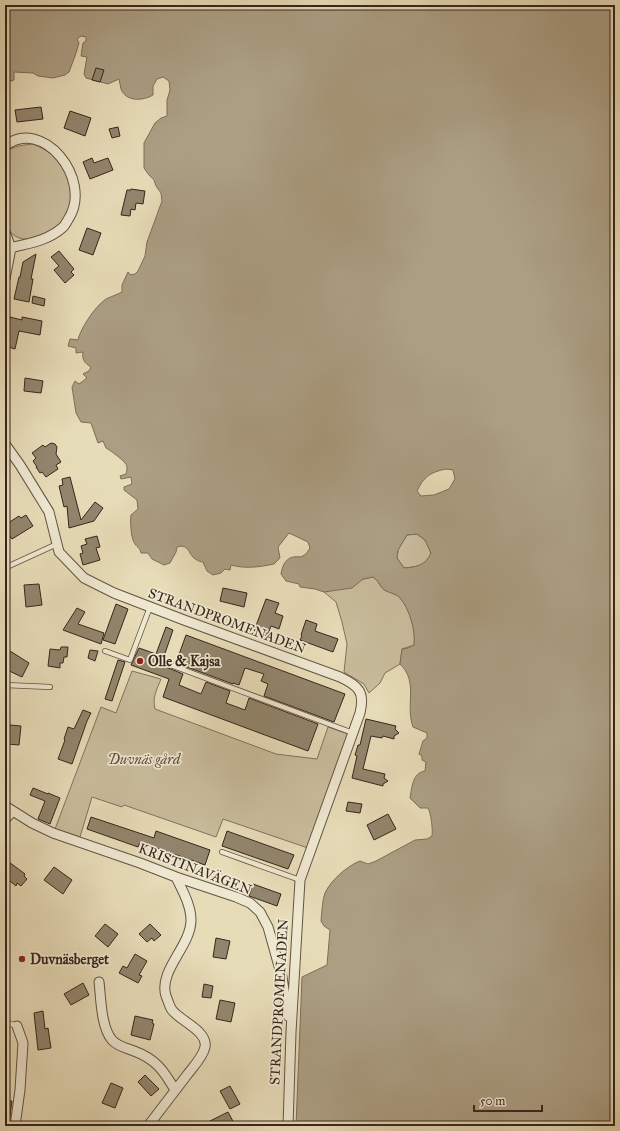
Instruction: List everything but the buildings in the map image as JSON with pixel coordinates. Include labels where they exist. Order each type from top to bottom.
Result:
[{"type":"street","points":[[5,146],[8,143],[23,138],[39,140],[49,146],[69,167],[73,179],[75,195],[73,211],[63,227],[48,238],[11,248]]},
{"type":"street","points":[[5,232],[11,248],[5,279]]},
{"type":"street","name":"STRANDPROMENADEN","points":[[5,444],[20,465],[48,512],[59,552],[84,578],[114,593],[150,607],[352,682],[357,687],[362,699],[360,714],[300,880],[291,1032],[288,1126]]},
{"type":"street","points":[[5,819],[9,808]]},
{"type":"street","name":"KRISTINAVÄGEN","points":[[9,808],[32,823],[53,833],[176,877],[236,896],[250,903],[260,912],[268,927],[282,977],[291,1032]]},
{"type":"street","points":[[148,1126],[202,1053],[205,1046],[205,1042],[198,1030],[172,1010],[164,991],[164,984],[167,976],[186,939],[191,920],[189,908],[176,877]]},
{"type":"street","points":[[99,982],[101,1007],[105,1025],[112,1040],[125,1048],[135,1051],[158,1065],[164,1070],[175,1090]]},
{"type":"street","points":[[15,1126],[20,1090],[23,1043],[17,1026]]},
{"type":"lane","points":[[9,566],[57,544]]},
{"type":"lane","points":[[105,651],[130,660],[150,607]]},
{"type":"lane","points":[[168,664],[353,733]]},
{"type":"lane","points":[[5,685],[50,686]]},
{"type":"lane","points":[[222,852],[300,880]]},
{"type":"lane","points":[[5,1022],[17,1026]]},
{"type":"green space","points":[[33,144],[50,153],[62,165],[69,180],[71,199],[70,207],[65,219],[60,225],[53,231],[44,235],[27,239],[19,238],[12,234],[6,223],[5,153],[15,147]]},
{"type":"green space","points":[[417,534],[425,540],[431,553],[426,561],[420,565],[404,568],[397,558],[398,550],[407,535]]},
{"type":"green space","points":[[373,577],[383,589],[396,595],[404,602],[412,620],[414,645],[402,649],[400,664],[385,673],[380,683],[369,693],[364,684],[344,672],[347,644],[342,622],[336,602],[324,592]]},
{"type":"green space","name":"Duvnäs gård","points":[[132,671],[161,679],[155,697],[155,709],[276,754],[317,759],[328,727],[348,734],[308,848],[223,819],[216,837],[124,805],[122,807],[92,797],[80,837],[55,829],[101,707],[116,713]]},
{"type":"shaded area","points":[[5,5],[615,5],[615,1126],[296,1126],[302,977],[327,965],[330,930],[324,926],[321,921],[325,893],[335,878],[355,863],[360,861],[368,864],[415,840],[427,839],[432,836],[432,822],[428,808],[420,808],[410,798],[415,778],[421,772],[425,771],[426,762],[422,760],[422,756],[419,754],[423,741],[427,738],[427,733],[413,727],[410,710],[411,694],[409,678],[406,671],[400,664],[402,649],[414,645],[414,633],[411,620],[400,598],[383,589],[373,577],[363,579],[352,588],[324,592],[300,587],[299,584],[286,581],[281,574],[283,566],[287,560],[293,557],[301,557],[306,554],[310,548],[308,542],[289,533],[278,547],[280,558],[274,564],[252,567],[231,565],[230,570],[225,569],[221,573],[213,575],[207,571],[203,562],[194,558],[187,548],[181,546],[177,547],[170,563],[164,565],[152,559],[148,553],[141,553],[140,549],[133,540],[131,529],[131,515],[138,509],[137,500],[124,490],[124,487],[132,484],[131,477],[121,479],[120,476],[126,474],[126,464],[106,448],[103,441],[98,443],[91,423],[81,422],[76,413],[72,387],[75,381],[79,384],[87,378],[83,374],[89,371],[91,367],[84,361],[83,352],[76,353],[76,348],[68,346],[70,339],[78,340],[85,323],[99,305],[108,298],[122,292],[122,285],[128,272],[131,275],[135,274],[145,256],[147,242],[162,201],[161,193],[154,180],[144,168],[144,143],[155,123],[161,118],[167,116],[167,100],[170,90],[169,81],[163,77],[157,79],[153,86],[153,95],[135,99],[123,93],[119,79],[108,84],[86,78],[84,74],[87,57],[81,56],[83,43],[86,41],[86,37],[81,36],[77,39],[79,43],[69,72],[65,75],[53,78],[38,76],[33,73],[14,72],[14,80],[5,83]],"holes":[[[446,469],[453,470],[455,479],[449,489],[434,495],[421,496],[417,491],[425,478],[432,473]],[[417,534],[425,540],[431,553],[424,563],[413,567],[404,568],[397,558],[398,550],[407,535]]]},
{"type":"place","name":"Olle & Kajsa","points":[[140,661]]},
{"type":"place","name":"Duvnäsberget","points":[[22,959]]}]
